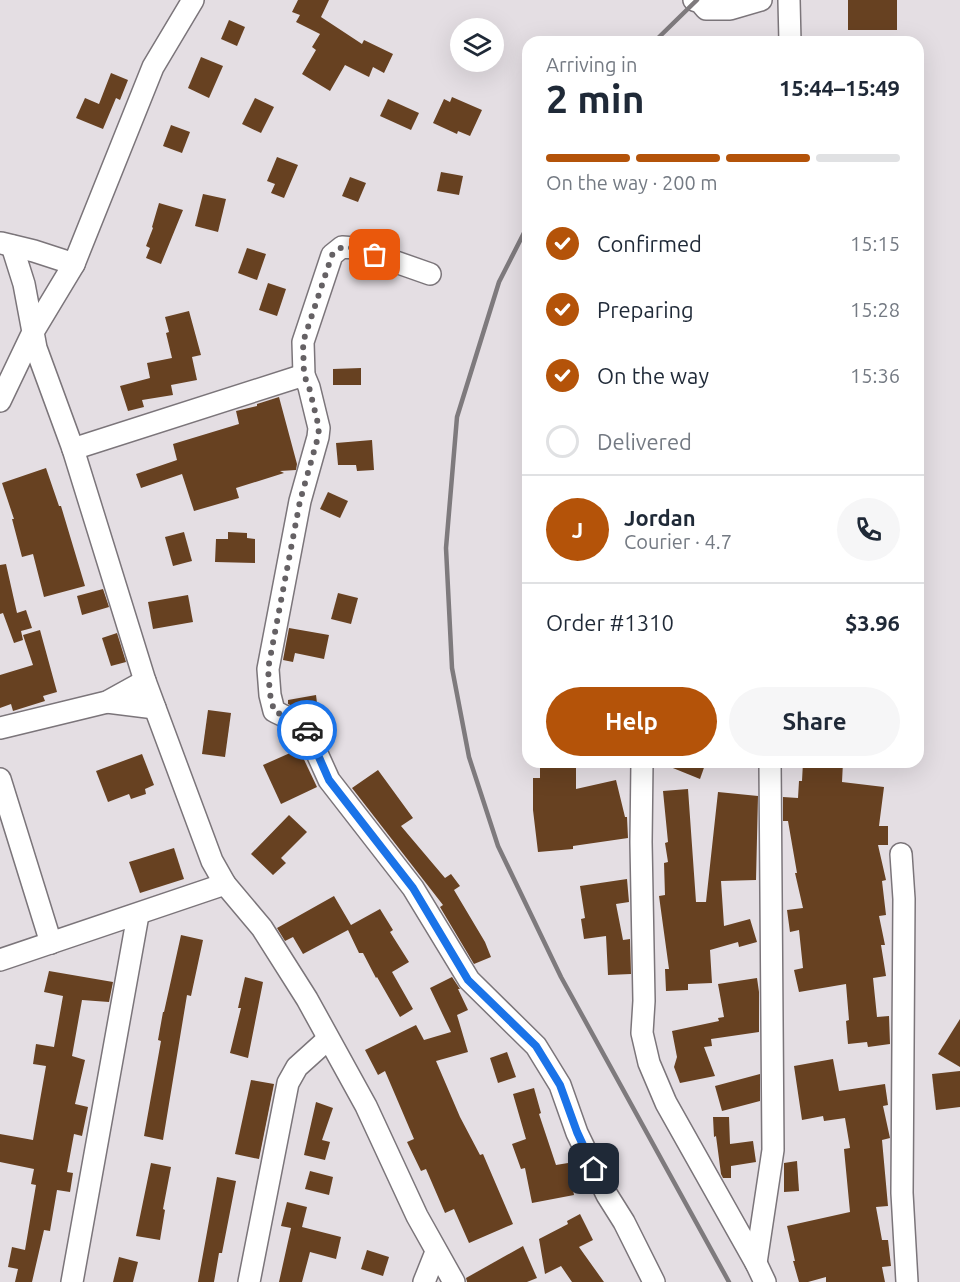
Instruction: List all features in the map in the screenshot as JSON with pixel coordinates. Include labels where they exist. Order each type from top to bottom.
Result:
[{"type":"street","points":[[0,401],[33,332],[74,264],[153,67],[193,0]]},
{"type":"street","points":[[694,0],[700,2],[706,9],[730,9],[761,0]]},
{"type":"street","points":[[789,0],[790,36]]},
{"type":"street","points":[[6,245],[74,264]]},
{"type":"street","points":[[6,245],[24,284],[36,348],[72,449],[145,681],[212,861],[225,884],[262,928],[307,999],[366,1106],[436,1252],[454,1282]]},
{"type":"street","points":[[430,274],[356,248],[342,247],[332,255],[303,342],[304,375],[319,428],[300,501],[268,669],[270,694],[274,711],[291,721],[300,723],[306,729],[329,780],[413,888],[468,980],[536,1046],[560,1085],[577,1132],[607,1195],[624,1222],[654,1282]]},
{"type":"street","points":[[72,449],[304,375]]},
{"type":"street","points":[[0,728],[107,702],[145,681]]},
{"type":"street","points":[[107,702],[155,708]]},
{"type":"street","points":[[642,768],[644,1000],[642,1033],[648,1063],[666,1103],[760,1273]]},
{"type":"street","points":[[760,1273],[773,1150],[770,768]]},
{"type":"street","points":[[0,779],[51,943]]},
{"type":"street","points":[[901,854],[903,899],[902,1193],[906,1282]]},
{"type":"street","points":[[0,960],[225,884]]},
{"type":"street","points":[[72,1282],[138,915]]},
{"type":"street","points":[[249,1282],[288,1083],[297,1067],[328,1039]]},
{"type":"street","points":[[424,1282],[436,1252]]},
{"type":"building","points":[[298,0],[329,0],[321,17],[362,44],[364,40],[393,54],[384,73],[373,67],[369,77],[345,65],[330,91],[302,74],[316,50],[312,47],[320,34],[296,22],[300,15],[292,12]]},
{"type":"building","points":[[848,0],[897,0],[897,30],[848,30]]},
{"type":"building","points":[[229,20],[245,27],[237,46],[221,39]]},
{"type":"building","points":[[201,57],[223,66],[209,98],[188,88]]},
{"type":"building","points":[[111,73],[128,80],[120,100],[116,98],[103,129],[76,118],[85,98],[99,104]]},
{"type":"building","points":[[452,97],[482,110],[470,136],[458,131],[457,134],[433,123],[444,99],[450,102]]},
{"type":"building","points":[[255,98],[274,107],[261,133],[242,124]]},
{"type":"building","points":[[388,99],[419,113],[411,130],[380,116]]},
{"type":"building","points":[[171,125],[190,132],[182,153],[163,146]]},
{"type":"building","points":[[277,157],[298,165],[284,198],[271,193],[275,184],[267,181]]},
{"type":"building","points":[[441,172],[463,176],[459,195],[437,191]]},
{"type":"building","points":[[350,177],[366,183],[358,202],[342,196]]},
{"type":"building","points":[[203,194],[226,199],[218,232],[195,226]]},
{"type":"building","points":[[159,203],[183,210],[161,264],[146,258],[150,248],[146,246]]},
{"type":"building","points":[[247,248],[266,254],[257,280],[238,273]]},
{"type":"building","points":[[268,283],[286,289],[277,316],[259,310]]},
{"type":"building","points":[[189,311],[201,355],[192,357],[197,380],[171,385],[173,395],[142,400],[144,407],[128,411],[120,386],[150,378],[147,363],[172,358],[165,317]]},
{"type":"building","points":[[361,368],[361,385],[333,385],[333,369]]},
{"type":"building","points":[[279,397],[297,464],[296,470],[280,471],[284,473],[236,488],[239,498],[194,511],[182,474],[141,488],[136,474],[177,460],[173,444],[239,424],[236,411]]},
{"type":"building","points":[[372,440],[374,470],[357,471],[356,465],[338,465],[336,443]]},
{"type":"building","points":[[46,468],[59,506],[61,506],[85,586],[44,597],[33,554],[22,557],[12,519],[14,519],[2,483]]},
{"type":"building","points":[[328,492],[348,501],[340,518],[320,509]]},
{"type":"building","points":[[184,532],[192,561],[173,566],[165,537]]},
{"type":"building","points":[[228,532],[247,533],[247,538],[255,539],[255,563],[215,562],[216,539],[228,539]]},
{"type":"building","points":[[6,564],[17,613],[26,610],[32,628],[21,631],[23,640],[14,643],[3,613],[0,614],[0,565]]},
{"type":"building","points":[[103,589],[109,607],[82,615],[77,596]]},
{"type":"building","points":[[338,593],[358,598],[351,624],[331,619]]},
{"type":"building","points":[[188,595],[193,622],[153,629],[148,602]]},
{"type":"building","points":[[289,628],[329,635],[324,659],[295,653],[293,662],[283,660]]},
{"type":"building","points":[[40,630],[57,692],[43,696],[45,701],[13,711],[11,704],[0,708],[0,675],[33,665],[23,635]]},
{"type":"building","points":[[117,633],[126,662],[111,666],[102,638]]},
{"type":"building","points":[[316,695],[318,711],[307,713],[288,704],[288,700]]},
{"type":"building","points":[[208,710],[231,713],[225,757],[202,754]]},
{"type":"building","points":[[299,749],[317,787],[281,804],[263,765]]},
{"type":"building","points":[[142,754],[154,785],[145,789],[146,794],[131,799],[129,794],[108,802],[96,771]]},
{"type":"building","points":[[540,768],[576,768],[576,789],[616,780],[625,817],[627,817],[628,838],[573,846],[573,849],[538,852],[533,810],[533,778],[540,778]]},
{"type":"building","points":[[673,768],[704,768],[700,779]]},
{"type":"building","points":[[803,768],[843,768],[842,782],[884,787],[879,826],[888,826],[888,845],[878,845],[886,880],[882,881],[886,915],[879,916],[885,945],[881,945],[886,976],[873,978],[877,1017],[889,1016],[890,1044],[868,1047],[867,1042],[848,1044],[846,984],[799,992],[794,970],[803,968],[799,930],[790,932],[787,910],[803,908],[795,873],[797,873],[788,821],[783,821],[783,797],[798,798],[799,781],[802,781]]},
{"type":"building","points":[[378,770],[413,818],[401,826],[445,878],[451,874],[460,886],[454,890],[485,942],[491,957],[474,964],[440,907],[443,905],[352,788]]},
{"type":"building","points":[[688,789],[696,902],[706,902],[718,792],[758,796],[756,880],[721,881],[724,926],[750,919],[757,942],[739,947],[738,942],[710,950],[712,983],[688,984],[688,990],[666,991],[665,969],[669,969],[659,896],[665,895],[664,863],[668,862],[663,791]]},
{"type":"building","points":[[289,815],[307,832],[281,858],[286,863],[273,875],[251,854]]},
{"type":"building","points":[[174,848],[184,879],[140,893],[129,862]]},
{"type":"building","points":[[627,879],[629,902],[616,904],[623,940],[630,939],[631,974],[608,975],[606,936],[584,939],[581,919],[585,918],[580,886]]},
{"type":"building","points":[[334,896],[351,925],[380,909],[393,930],[390,932],[409,962],[392,972],[413,1009],[400,1017],[363,953],[359,953],[348,930],[303,954],[293,937],[285,941],[277,928]]},
{"type":"building","points":[[181,935],[203,940],[191,996],[187,995],[163,1140],[144,1136],[161,1041],[158,1040],[163,1012]]},
{"type":"building","points":[[49,971],[113,982],[109,1002],[82,1000],[72,1056],[85,1060],[75,1104],[88,1107],[82,1136],[74,1134],[67,1172],[73,1173],[70,1192],[57,1190],[50,1231],[44,1230],[32,1282],[15,1282],[18,1269],[8,1267],[12,1247],[25,1250],[36,1185],[31,1184],[34,1169],[0,1162],[0,1134],[33,1140],[46,1066],[33,1064],[36,1044],[54,1047],[63,996],[44,992]]},
{"type":"building","points":[[245,977],[263,982],[248,1058],[230,1053],[241,1008],[238,1008]]},
{"type":"building","points":[[452,977],[460,989],[458,989],[468,1010],[457,1015],[468,1052],[436,1061],[460,1117],[480,1155],[483,1154],[513,1224],[469,1243],[454,1209],[445,1213],[426,1169],[421,1171],[407,1142],[414,1139],[385,1071],[378,1075],[365,1050],[416,1025],[424,1040],[451,1032],[430,988]]},
{"type":"building","points":[[757,978],[759,1032],[711,1039],[712,1046],[704,1047],[715,1076],[680,1083],[674,1067],[677,1057],[672,1031],[719,1021],[718,1018],[724,1017],[718,984]]},
{"type":"building","points":[[960,1019],[960,1067],[938,1054]]},
{"type":"building","points":[[507,1052],[516,1077],[498,1083],[490,1058]]},
{"type":"building","points":[[833,1059],[839,1091],[885,1084],[888,1105],[883,1106],[890,1138],[882,1140],[888,1206],[876,1207],[882,1240],[888,1240],[891,1266],[882,1267],[885,1282],[826,1282],[826,1277],[799,1282],[793,1261],[795,1261],[787,1226],[850,1212],[844,1149],[850,1148],[845,1118],[824,1121],[823,1116],[802,1120],[794,1066]]},
{"type":"building","points":[[960,1071],[960,1107],[936,1110],[932,1074]]},
{"type":"building","points":[[760,1074],[760,1101],[722,1111],[715,1086]]},
{"type":"building","points":[[251,1080],[274,1084],[259,1159],[235,1154]]},
{"type":"building","points":[[534,1088],[541,1113],[539,1114],[556,1165],[568,1163],[574,1195],[532,1203],[525,1168],[521,1169],[512,1144],[526,1139],[513,1094]]},
{"type":"building","points":[[316,1102],[333,1108],[322,1140],[330,1142],[325,1160],[304,1155]]},
{"type":"building","points":[[713,1117],[729,1117],[730,1144],[753,1141],[756,1162],[731,1166],[731,1178],[723,1178],[721,1174]]},
{"type":"building","points":[[797,1161],[799,1191],[784,1192],[784,1163]]},
{"type":"building","points":[[151,1163],[171,1167],[160,1240],[136,1236]]},
{"type":"building","points":[[310,1171],[333,1177],[329,1195],[305,1189]]},
{"type":"building","points":[[217,1177],[236,1181],[214,1282],[198,1282]]},
{"type":"building","points":[[287,1202],[307,1207],[302,1227],[341,1237],[336,1259],[310,1252],[302,1282],[279,1282],[291,1228],[281,1226]]},
{"type":"building","points":[[580,1214],[593,1240],[579,1247],[604,1282],[572,1282],[561,1266],[545,1274],[539,1239],[568,1224],[567,1221]]},
{"type":"building","points":[[523,1246],[537,1278],[527,1282],[467,1282],[466,1278]]},
{"type":"building","points":[[367,1250],[389,1257],[383,1276],[361,1269]]},
{"type":"building","points":[[119,1257],[138,1262],[133,1282],[113,1282]]},
{"type":"railway","points":[[660,36],[697,0]]},
{"type":"railway","points":[[522,237],[499,282],[457,417],[446,548],[452,668],[469,757],[498,846],[561,977],[729,1282]]},
{"type":"way so far","points":[[307,730],[300,723],[291,721],[274,711],[268,669],[300,501],[319,428],[304,375],[303,342],[332,255],[342,247],[356,248],[375,255]]},
{"type":"route","points":[[307,730],[329,780],[413,888],[468,980],[517,1025],[536,1046],[560,1085],[577,1132],[594,1169]]}]
